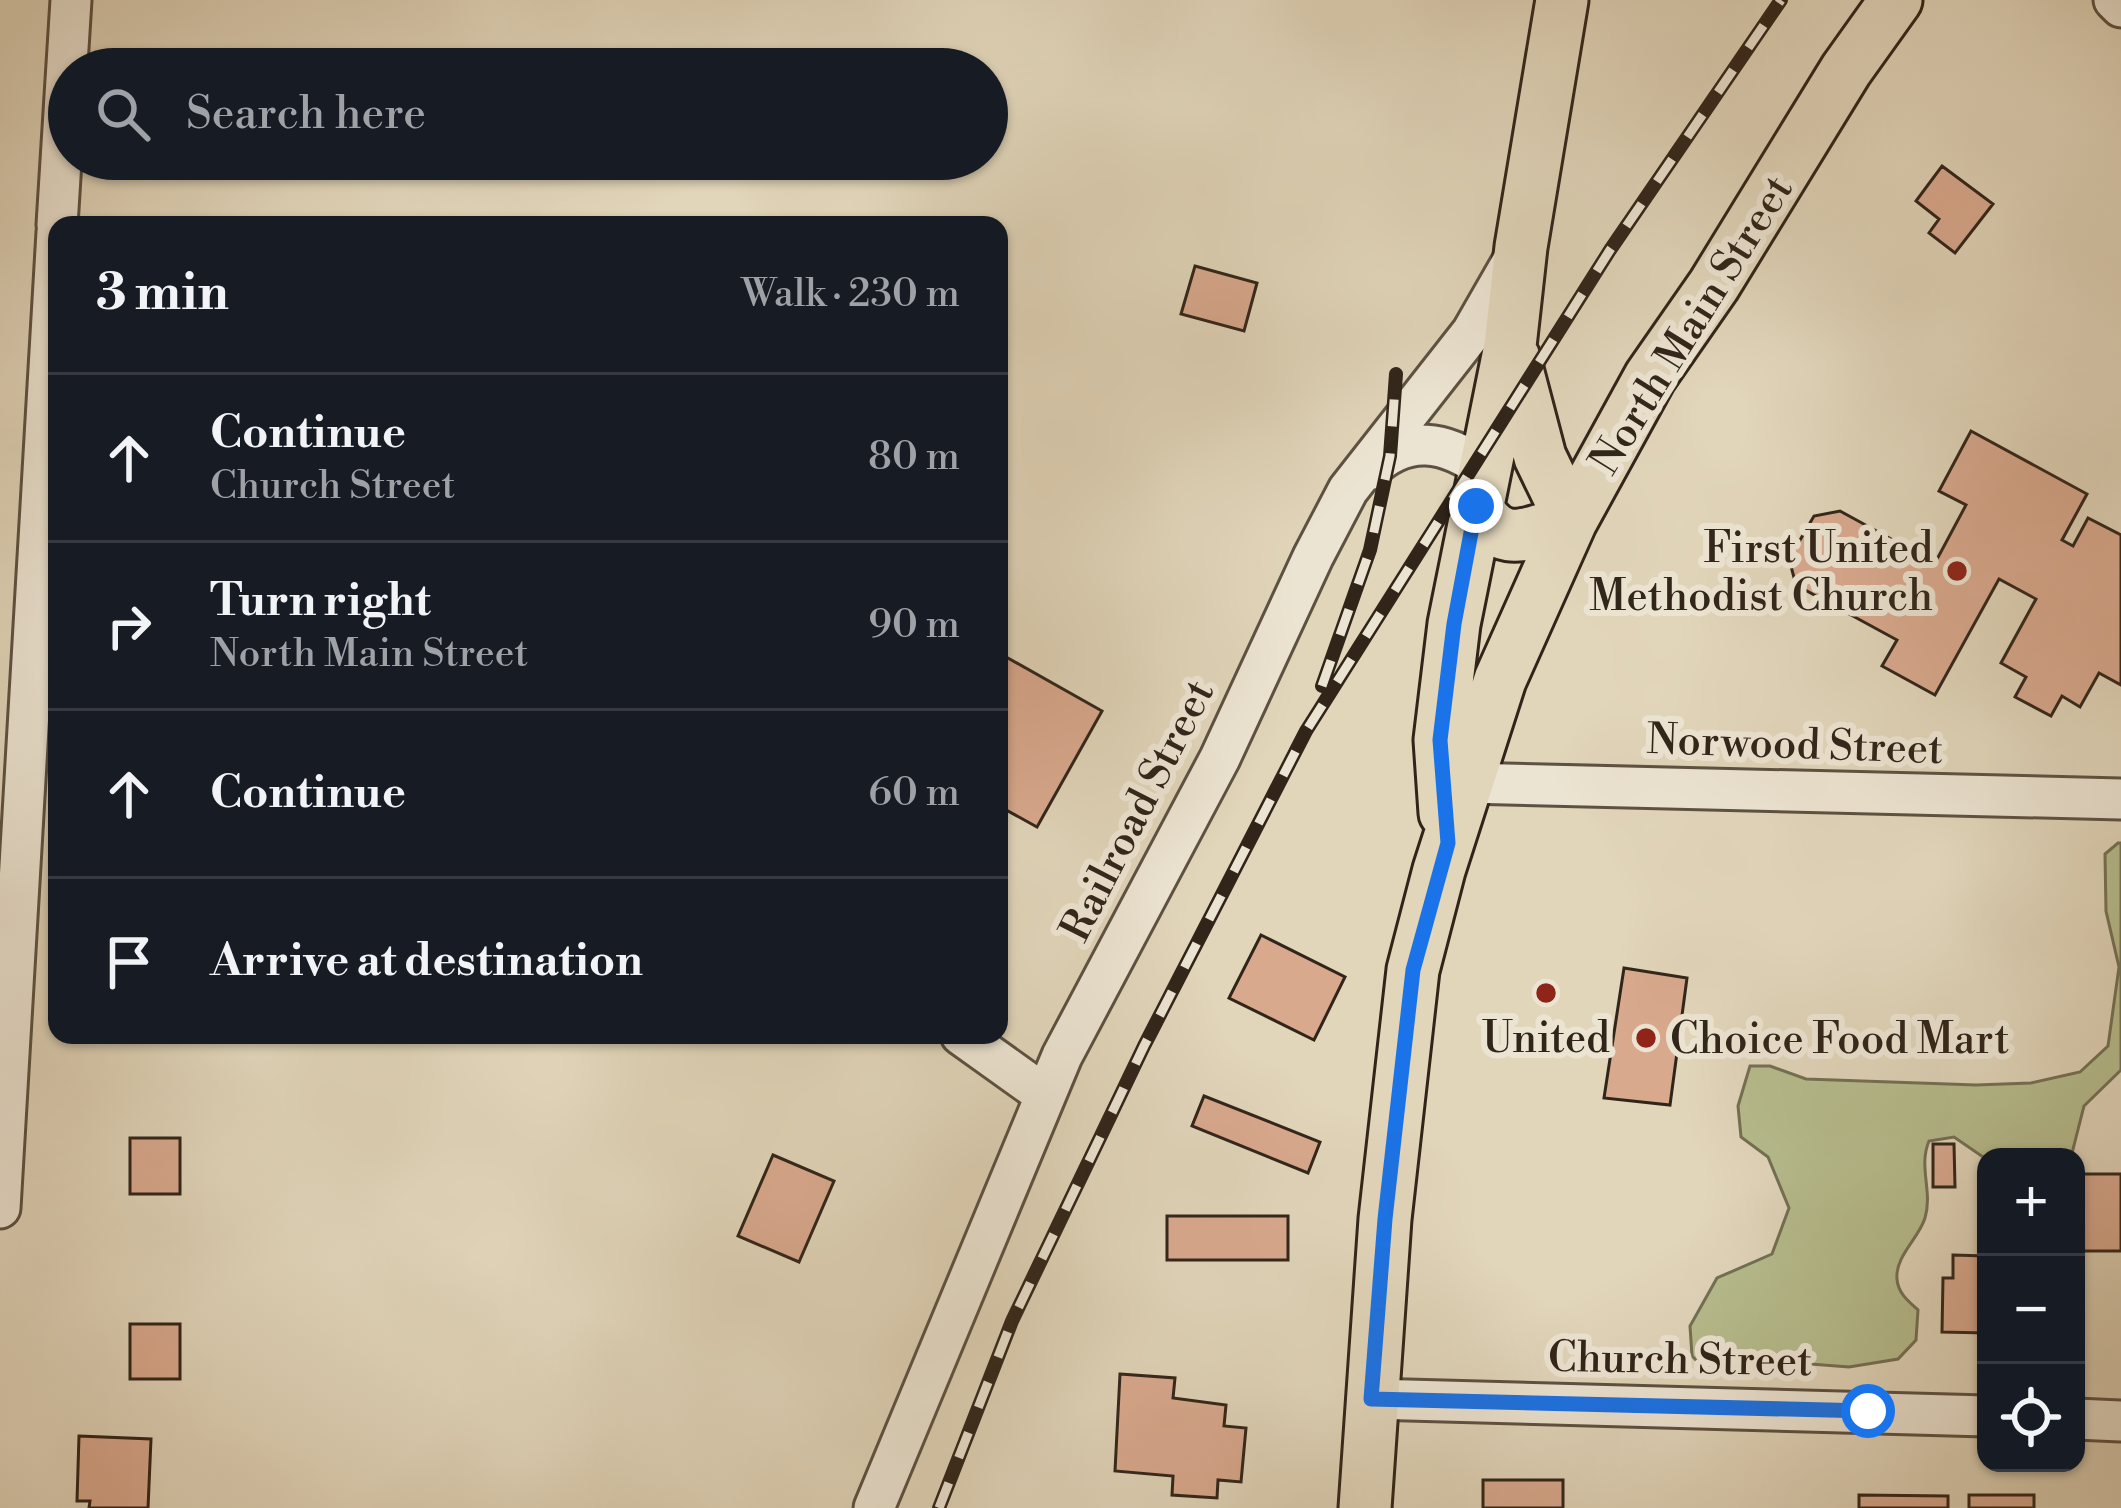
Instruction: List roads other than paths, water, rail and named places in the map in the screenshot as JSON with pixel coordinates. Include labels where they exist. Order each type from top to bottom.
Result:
[{"type":"main road","points":[[1448,843],[1440,740],[1454,624],[1510,346],[1521,247],[1562,0]]},
{"type":"main road","name":"North Main Street","points":[[1365,1508],[1385,1219],[1413,970],[1499,680],[1571,520],[1650,376],[1714,285],[1846,70],[1896,0]]},
{"type":"main road","points":[[1480,488],[1489,530],[1509,538],[1571,520],[1540,458],[1510,346]]},
{"type":"street","points":[[68,48],[71,0]]},
{"type":"street","points":[[2114,0],[2121,7]]},
{"type":"street","points":[[58,216],[60,180]]},
{"type":"street","name":"Railroad Street","points":[[874,1508],[1045,1095],[1220,758],[1348,490],[1472,332],[1521,247]]},
{"type":"street","points":[[0,1208],[48,384]]},
{"type":"street","name":"Railroad Street","points":[[1348,490],[1378,461],[1409,447],[1437,445],[1459,450],[1480,488]]},
{"type":"street","name":"Norwood Street","points":[[1466,783],[2121,800]]},
{"type":"street","points":[[974,1044],[1045,1095]]},
{"type":"street","name":"Church Street","points":[[1371,1399],[1977,1416]]},
{"type":"street","points":[[2085,1419],[2121,1421]]},
{"type":"railway","points":[[939,1508],[1012,1321],[1144,1046],[1306,731],[1610,250],[1781,0]]},
{"type":"railway","points":[[1322,686],[1370,550],[1390,456],[1396,374]]},
{"type":"place","name":"First United Methodist Church","points":[[1957,571]]},
{"type":"place","name":"United","points":[[1546,993]]},
{"type":"place","name":"Choice Food Mart","points":[[1646,1038]]}]
